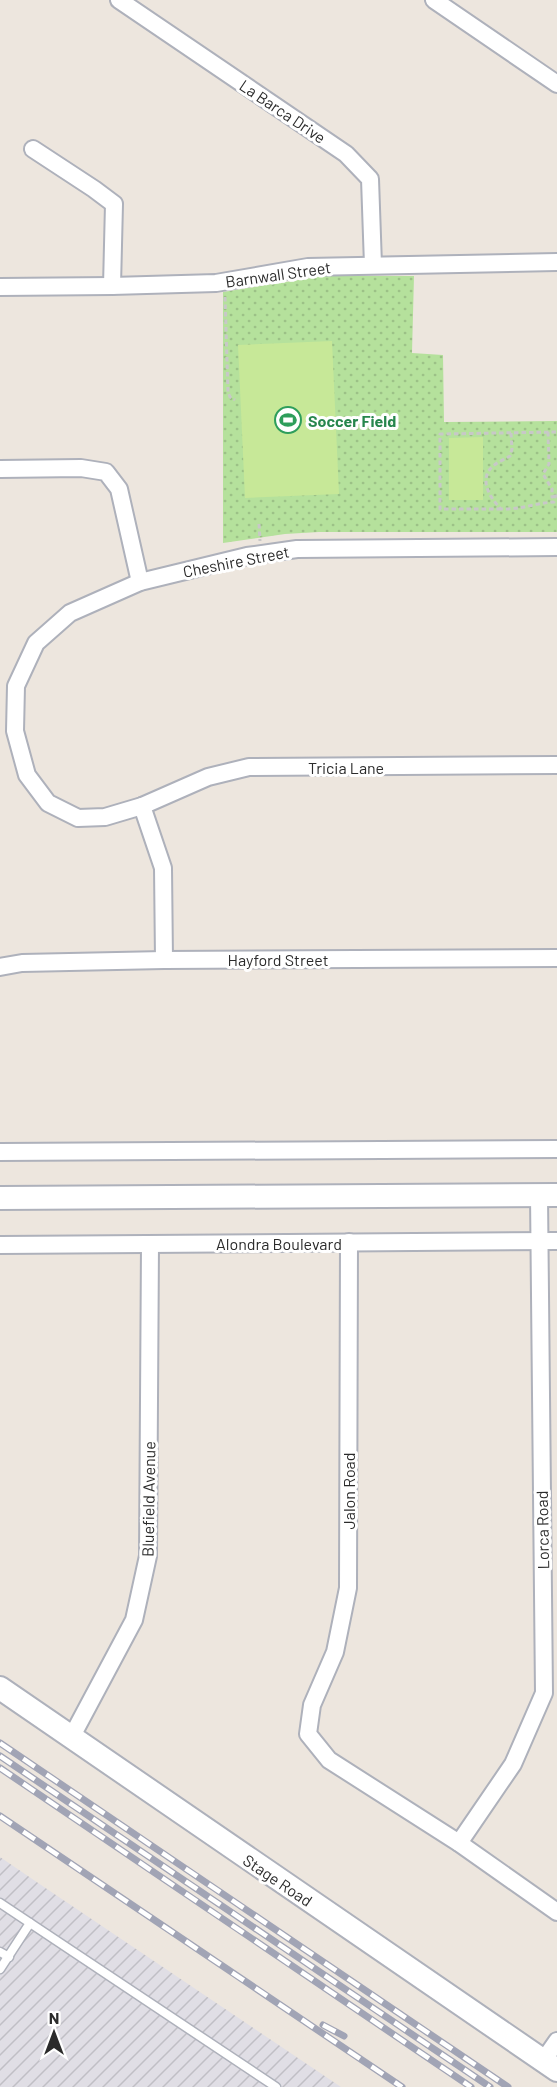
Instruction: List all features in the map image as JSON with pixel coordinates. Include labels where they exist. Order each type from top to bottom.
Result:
[{"type":"main road","points":[[0,1198],[548,1195]]},
{"type":"main road","name":"Stage Road","points":[[0,1688],[550,2066]]},
{"type":"street","name":"La Barca Drive","points":[[119,0],[346,154],[370,179],[373,265]]},
{"type":"street","points":[[434,0],[557,84]]},
{"type":"street","points":[[33,149],[114,204],[112,286]]},
{"type":"street","name":"Barnwall Street","points":[[0,287],[112,286],[225,281],[308,267],[557,262]]},
{"type":"street","points":[[0,469],[81,468],[106,471],[119,489],[140,582],[70,613],[36,644],[16,686],[15,731],[27,775],[48,803],[78,818],[105,817],[142,806],[163,868],[164,960]]},
{"type":"street","name":"Cheshire Street","points":[[140,582],[247,556],[297,549],[557,547]]},
{"type":"street","name":"Tricia Lane","points":[[142,806],[208,777],[249,767],[557,765]]},
{"type":"street","name":"Hayford Street","points":[[0,967],[22,963],[164,960],[557,958]]},
{"type":"street","points":[[0,1152],[557,1149]]},
{"type":"street","name":"Lorca Road","points":[[459,1843],[513,1764],[544,1693],[539,1241],[548,1195]]},
{"type":"street","name":"Alondra Boulevard","points":[[0,1245],[557,1241]]},
{"type":"street","name":"Jalon Road","points":[[349,1242],[348,1588],[335,1652],[312,1705],[308,1734],[329,1760],[459,1843]]},
{"type":"street","name":"Bluefield Avenue","points":[[71,1738],[134,1620],[148,1556],[150,1244]]},
{"type":"street","points":[[459,1843],[557,1912]]},
{"type":"street","points":[[550,2066],[557,2041]]},
{"type":"lane","points":[[0,1903],[276,2087]]},
{"type":"lane","points":[[0,1969],[30,1923]]},
{"type":"lane","points":[[0,1952],[9,1958]]},
{"type":"path","points":[[225,281],[228,392],[230,398],[235,400]]},
{"type":"path","points":[[549,432],[549,464],[543,474],[552,489],[552,497],[556,496],[556,502],[539,503],[511,510],[440,509],[440,434],[511,433],[549,432],[557,432]]},
{"type":"path","points":[[501,509],[488,495],[487,475],[492,466],[510,456],[511,433]]},
{"type":"shaded area","points":[[0,1857],[44,1887],[341,2087],[0,2087]]},
{"type":"green space","points":[[324,276],[414,276],[412,353],[443,355],[444,422],[557,421],[557,532],[319,532],[285,534],[223,543],[223,292]]},
{"type":"green space","name":"Soccer Field","points":[[332,341],[339,494],[245,498],[238,345]]},
{"type":"green space","points":[[483,437],[483,500],[449,500],[449,438]]},
{"type":"railway","points":[[0,1743],[508,2087]]},
{"type":"railway","points":[[0,1756],[490,2087]]},
{"type":"railway","points":[[0,1768],[471,2087]]},
{"type":"railway","points":[[0,1816],[402,2087]]},
{"type":"railway","points":[[323,2025],[344,2036]]},
{"type":"place","name":"Soccer Field","points":[[288,420]]}]
